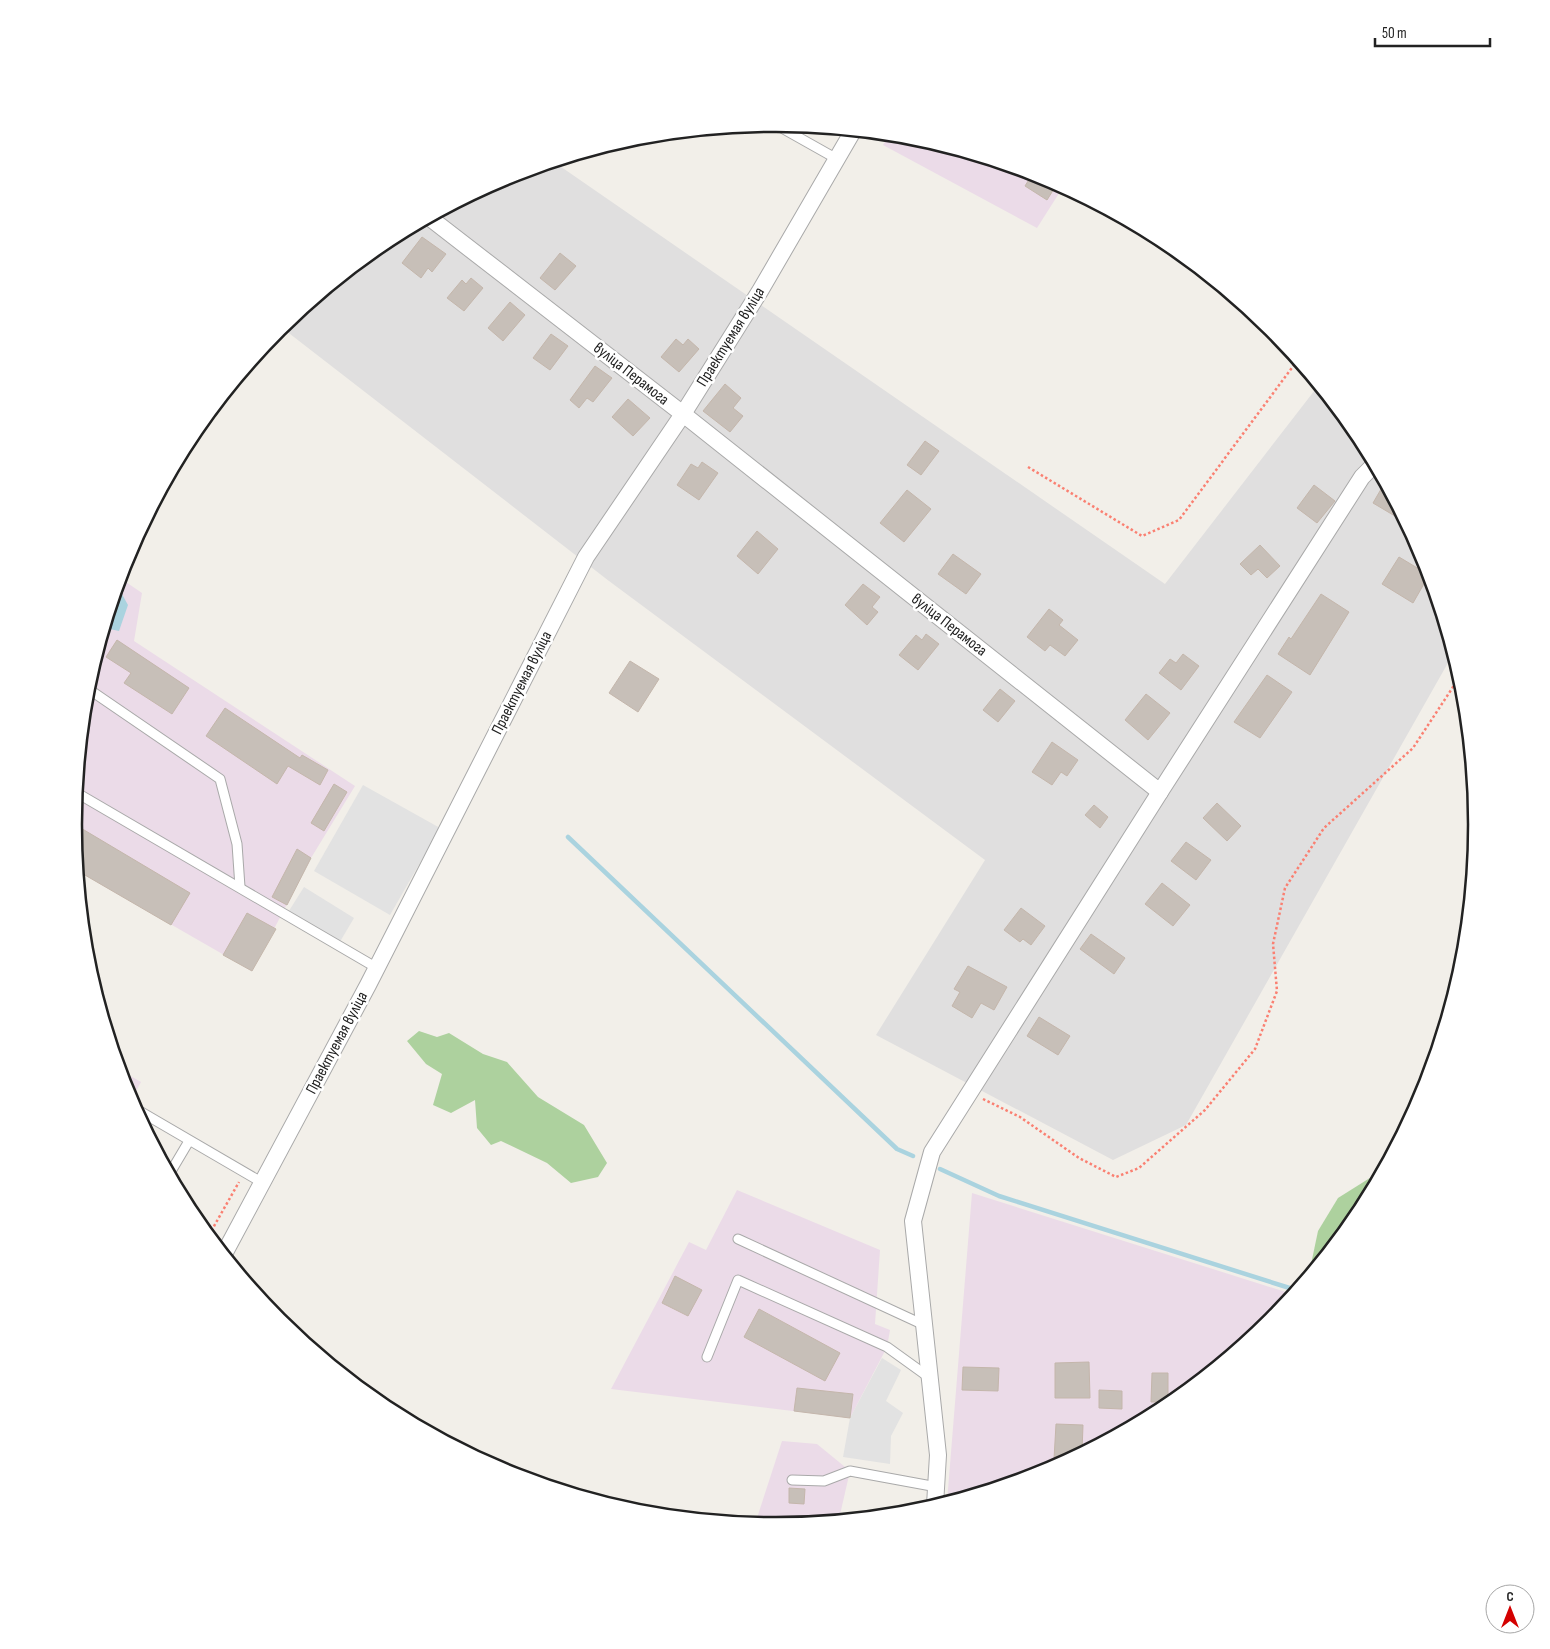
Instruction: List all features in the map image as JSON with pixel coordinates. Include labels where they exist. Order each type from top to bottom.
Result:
[{"type":"street","name":"Праектуемая вуліца","points":[[227,1248],[377,968],[586,557],[683,414],[760,291],[850,136]]},
{"type":"street","name":"вуліца Перамога","points":[[435,222],[683,414],[1160,792]]},
{"type":"street","points":[[936,1498],[938,1455],[913,1222],[932,1152],[1362,477],[1370,470]]},
{"type":"lane","points":[[788,132],[837,159]]},
{"type":"lane","points":[[95,694],[220,780],[237,844],[240,887]]},
{"type":"lane","points":[[83,797],[377,968]]},
{"type":"lane","points":[[147,1116],[263,1184]]},
{"type":"lane","points":[[173,1168],[189,1140]]},
{"type":"lane","points":[[738,1239],[924,1324]]},
{"type":"lane","points":[[706,1358],[738,1280],[887,1347],[930,1378]]},
{"type":"lane","points":[[792,1480],[824,1480],[850,1471],[937,1487]]},
{"type":"path","points":[[1028,467],[1142,536],[1179,520],[1294,366]]},
{"type":"path","points":[[960,1107],[979,1097],[1020,1117],[1079,1158],[1116,1177],[1139,1168],[1205,1110],[1255,1048],[1277,991],[1273,944],[1285,888],[1324,828],[1413,748],[1454,687]]},
{"type":"path","points":[[213,1228],[244,1172]]},
{"type":"shaded area","points":[[885,141],[954,156],[998,169],[1059,193],[1037,228],[883,145]]},
{"type":"shaded area","points":[[560,166],[1165,584],[1314,391],[1351,440],[1375,478],[1396,518],[1415,559],[1431,602],[1448,663],[1186,1125],[1113,1160],[876,1035],[985,860],[609,581],[288,332],[353,275],[429,225],[469,203],[510,185]]},
{"type":"shaded area","points":[[126,582],[142,593],[134,641],[355,786],[311,858],[252,971],[84,875],[82,824],[88,734],[106,645]]},
{"type":"shaded area","points":[[363,785],[440,828],[390,915],[314,871]]},
{"type":"shaded area","points":[[304,887],[354,918],[338,945],[287,914]]},
{"type":"shaded area","points":[[130,1075],[141,1082],[136,1092]]},
{"type":"shaded area","points":[[737,1190],[880,1250],[875,1324],[890,1330],[887,1347],[850,1418],[611,1389],[689,1242],[706,1250]]},
{"type":"shaded area","points":[[972,1193],[1286,1292],[1232,1345],[1197,1374],[1121,1424],[1081,1446],[1040,1464],[998,1480],[948,1495]]},
{"type":"shaded area","points":[[882,1358],[901,1370],[886,1401],[903,1413],[891,1436],[890,1464],[843,1457],[850,1418]]},
{"type":"shaded area","points":[[782,1441],[817,1444],[850,1471],[840,1514],[820,1516],[757,1517]]},
{"type":"green space","points":[[419,1031],[437,1037],[449,1033],[483,1054],[507,1062],[538,1097],[584,1125],[607,1163],[598,1177],[571,1183],[547,1163],[501,1141],[491,1145],[477,1128],[475,1100],[451,1113],[433,1105],[442,1074],[426,1064],[407,1041]]},
{"type":"green space","points":[[1371,1177],[1351,1209],[1312,1261],[1318,1231],[1338,1198]]},
{"type":"water","points":[[122,594],[128,605],[119,631],[111,629]]},
{"type":"building","points":[[1028,181],[1053,191],[1047,200],[1025,186]]},
{"type":"building","points":[[422,237],[446,254],[432,272],[428,268],[421,278],[402,263]]},
{"type":"building","points":[[560,253],[576,266],[555,290],[540,278]]},
{"type":"building","points":[[471,278],[483,288],[464,311],[447,298],[462,280],[466,284]]},
{"type":"building","points":[[510,302],[525,315],[503,341],[488,328]]},
{"type":"building","points":[[551,334],[568,346],[550,370],[533,358]]},
{"type":"building","points":[[676,339],[683,345],[688,339],[699,349],[679,372],[661,357]]},
{"type":"building","points":[[595,366],[612,378],[593,402],[587,398],[579,408],[570,400]]},
{"type":"building","points":[[725,384],[741,398],[733,408],[743,416],[730,432],[703,411]]},
{"type":"building","points":[[628,399],[650,418],[633,436],[612,417]]},
{"type":"building","points":[[925,441],[939,451],[921,475],[907,465]]},
{"type":"building","points":[[702,462],[718,473],[699,500],[677,485],[691,464],[698,468]]},
{"type":"building","points":[[1314,485],[1335,501],[1317,523],[1297,508]]},
{"type":"building","points":[[1381,489],[1395,516],[1373,503]]},
{"type":"building","points":[[907,490],[931,509],[904,542],[880,523]]},
{"type":"building","points":[[757,531],[778,549],[758,574],[737,556]]},
{"type":"building","points":[[1260,545],[1280,566],[1267,578],[1258,569],[1251,575],[1240,564]]},
{"type":"building","points":[[953,554],[981,574],[966,594],[938,574]]},
{"type":"building","points":[[1399,557],[1419,569],[1424,584],[1413,603],[1382,584]]},
{"type":"building","points":[[863,584],[880,597],[872,607],[878,612],[867,625],[845,605]]},
{"type":"building","points":[[1321,594],[1349,612],[1310,675],[1278,654],[1289,637],[1291,639]]},
{"type":"building","points":[[1049,609],[1063,620],[1059,625],[1078,640],[1065,656],[1050,645],[1045,651],[1027,637]]},
{"type":"building","points":[[926,634],[939,644],[918,670],[899,655],[916,635],[922,640]]},
{"type":"building","points":[[117,640],[189,688],[172,714],[124,683],[131,673],[106,657]]},
{"type":"building","points":[[1183,654],[1199,666],[1181,690],[1159,673],[1170,659],[1176,663]]},
{"type":"building","points":[[630,661],[659,679],[638,712],[609,693]]},
{"type":"building","points":[[1267,675],[1292,692],[1260,738],[1234,722]]},
{"type":"building","points":[[1000,689],[1015,701],[998,722],[983,710]]},
{"type":"building","points":[[1146,694],[1170,713],[1148,740],[1125,720]]},
{"type":"building","points":[[225,708],[300,758],[302,755],[328,770],[320,785],[288,766],[277,784],[206,736]]},
{"type":"building","points":[[1052,742],[1078,760],[1067,776],[1061,772],[1052,785],[1032,772]]},
{"type":"building","points":[[334,784],[347,792],[324,831],[311,823]]},
{"type":"building","points":[[1217,803],[1241,826],[1227,841],[1203,818]]},
{"type":"building","points":[[1094,805],[1108,817],[1100,828],[1085,815]]},
{"type":"building","points":[[82,829],[190,893],[171,925],[84,875]]},
{"type":"building","points":[[1186,842],[1211,860],[1196,880],[1171,861]]},
{"type":"building","points":[[297,849],[311,858],[287,905],[272,897]]},
{"type":"building","points":[[1162,883],[1190,905],[1173,926],[1145,904]]},
{"type":"building","points":[[1021,908],[1045,926],[1031,945],[1023,939],[1020,942],[1004,930]]},
{"type":"building","points":[[247,913],[276,929],[252,971],[223,955]]},
{"type":"building","points":[[1091,934],[1125,958],[1114,974],[1080,949]]},
{"type":"building","points":[[968,966],[1007,987],[994,1010],[981,1003],[972,1018],[952,1006],[960,992],[954,989]]},
{"type":"building","points":[[1039,1017],[1070,1036],[1058,1055],[1027,1036]]},
{"type":"building","points":[[675,1276],[702,1290],[688,1316],[662,1303]]},
{"type":"building","points":[[759,1309],[840,1353],[825,1381],[744,1337]]},
{"type":"building","points":[[1089,1362],[1090,1398],[1055,1398],[1055,1363]]},
{"type":"building","points":[[963,1367],[999,1368],[998,1391],[962,1390]]},
{"type":"building","points":[[1152,1373],[1168,1373],[1168,1394],[1157,1402],[1151,1402]]},
{"type":"building","points":[[797,1388],[853,1394],[850,1418],[794,1411]]},
{"type":"building","points":[[1099,1390],[1122,1391],[1122,1409],[1099,1408]]},
{"type":"building","points":[[1056,1424],[1083,1425],[1082,1445],[1054,1458]]},
{"type":"building","points":[[789,1488],[805,1489],[804,1504],[789,1503]]},
{"type":"waterway","points":[[568,837],[897,1149],[913,1156]]},
{"type":"waterway","points":[[940,1169],[999,1196],[1289,1288]]}]
